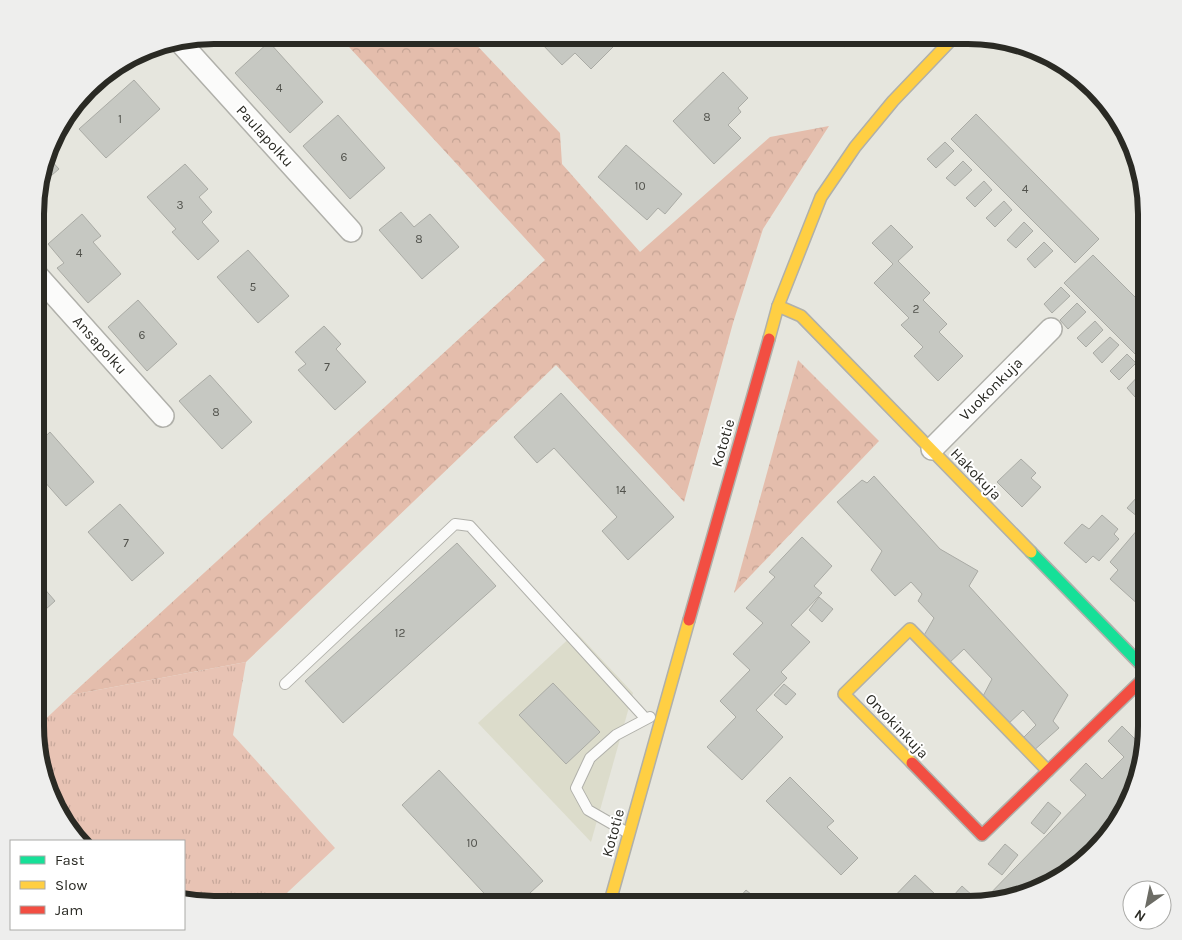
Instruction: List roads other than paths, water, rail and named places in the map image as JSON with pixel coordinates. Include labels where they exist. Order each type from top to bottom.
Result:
[{"type":"street","name":"Kototie","points":[[612,896],[661,715],[778,306],[821,197],[855,147],[880,116],[948,44]]},
{"type":"street","name":"Paulapolku","points":[[184,47],[351,231]]},
{"type":"street","name":"Ansapolku","points":[[44,283],[164,416]]},
{"type":"street","name":"Hakokuja","points":[[778,306],[801,316],[1138,664]]},
{"type":"street","name":"Vuokonkuja","points":[[932,449],[1051,328]]},
{"type":"street","name":"Orvokinkuja","points":[[1048,771],[910,630],[844,694],[982,835],[1048,771],[1138,682]]},
{"type":"lane","points":[[285,684],[455,524],[470,526],[645,718]]},
{"type":"lane","points":[[629,833],[588,810],[576,788],[590,758],[616,735],[645,718],[661,715]]}]
